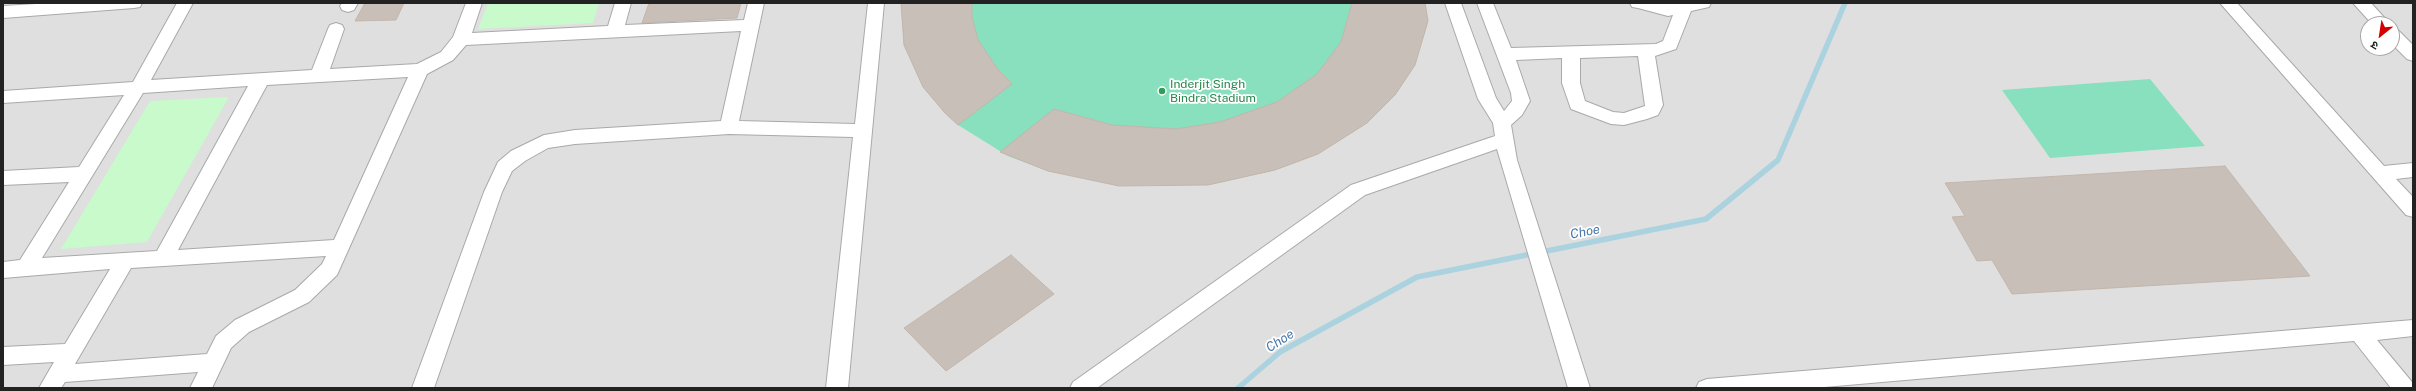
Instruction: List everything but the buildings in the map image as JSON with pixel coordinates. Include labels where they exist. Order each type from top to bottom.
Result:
[{"type":"street","points":[[3,12],[134,3]]},
{"type":"street","points":[[26,267],[139,86],[185,3]]},
{"type":"street","points":[[3,97],[139,86],[420,70],[447,56],[461,39],[474,3]]},
{"type":"street","points":[[615,32],[623,3]]},
{"type":"street","points":[[729,127],[756,3]]},
{"type":"street","points":[[837,388],[876,3]]},
{"type":"street","points":[[1453,3],[1487,98],[1503,131],[1508,160],[1579,388]]},
{"type":"street","points":[[1081,388],[1358,190],[1503,131],[1521,102],[1520,93],[1485,3]]},
{"type":"street","points":[[1638,3],[1668,10],[1703,3]]},
{"type":"street","points":[[2228,3],[2381,172],[2413,210]]},
{"type":"street","points":[[2361,3],[2374,16]]},
{"type":"street","points":[[1504,54],[1571,54],[1658,50],[1670,45],[1684,8]]},
{"type":"street","points":[[461,39],[752,25]]},
{"type":"street","points":[[319,75],[336,29]]},
{"type":"street","points":[[2400,42],[2413,55]]},
{"type":"street","points":[[1571,54],[1571,83],[1577,104],[1611,118],[1624,119],[1647,113],[1652,110],[1654,105],[1646,51]]},
{"type":"street","points":[[201,388],[223,342],[242,326],[302,296],[330,269],[420,70]]},
{"type":"street","points":[[163,258],[261,79]]},
{"type":"street","points":[[423,388],[493,192],[506,168],[518,156],[544,142],[575,137],[729,127],[864,131]]},
{"type":"street","points":[[2381,172],[2413,170]]},
{"type":"street","points":[[3,178],[83,174]]},
{"type":"street","points":[[3,270],[26,267],[340,247]]},
{"type":"street","points":[[54,381],[124,261]]},
{"type":"street","points":[[1707,388],[1807,384],[2413,328]]},
{"type":"street","points":[[2359,332],[2404,388]]},
{"type":"street","points":[[3,356],[71,352]]},
{"type":"street","points":[[54,381],[214,362]]},
{"type":"shaded area","points":[[3,3],[2413,3],[2413,388],[3,388]]},
{"type":"green space","points":[[488,3],[599,3],[593,23],[478,29]]},
{"type":"green space","name":"Inderjit Singh Bindra Stadium","points":[[1425,3],[1428,21],[1415,65],[1395,95],[1367,123],[1318,154],[1275,170],[1208,185],[1119,185],[1048,171],[1008,156],[958,125],[945,113],[923,87],[904,45],[901,4]]},
{"type":"green space","points":[[2150,79],[2205,146],[2050,158],[2002,90]]},
{"type":"green space","points":[[229,97],[147,242],[61,249],[150,101]]},
{"type":"waterway","name":"Choe","points":[[1238,388],[1280,352],[1417,277],[1706,219],[1778,160],[1845,3]]},
{"type":"place","name":"Inderjit Singh Bindra Stadium","points":[[1162,91]]}]
